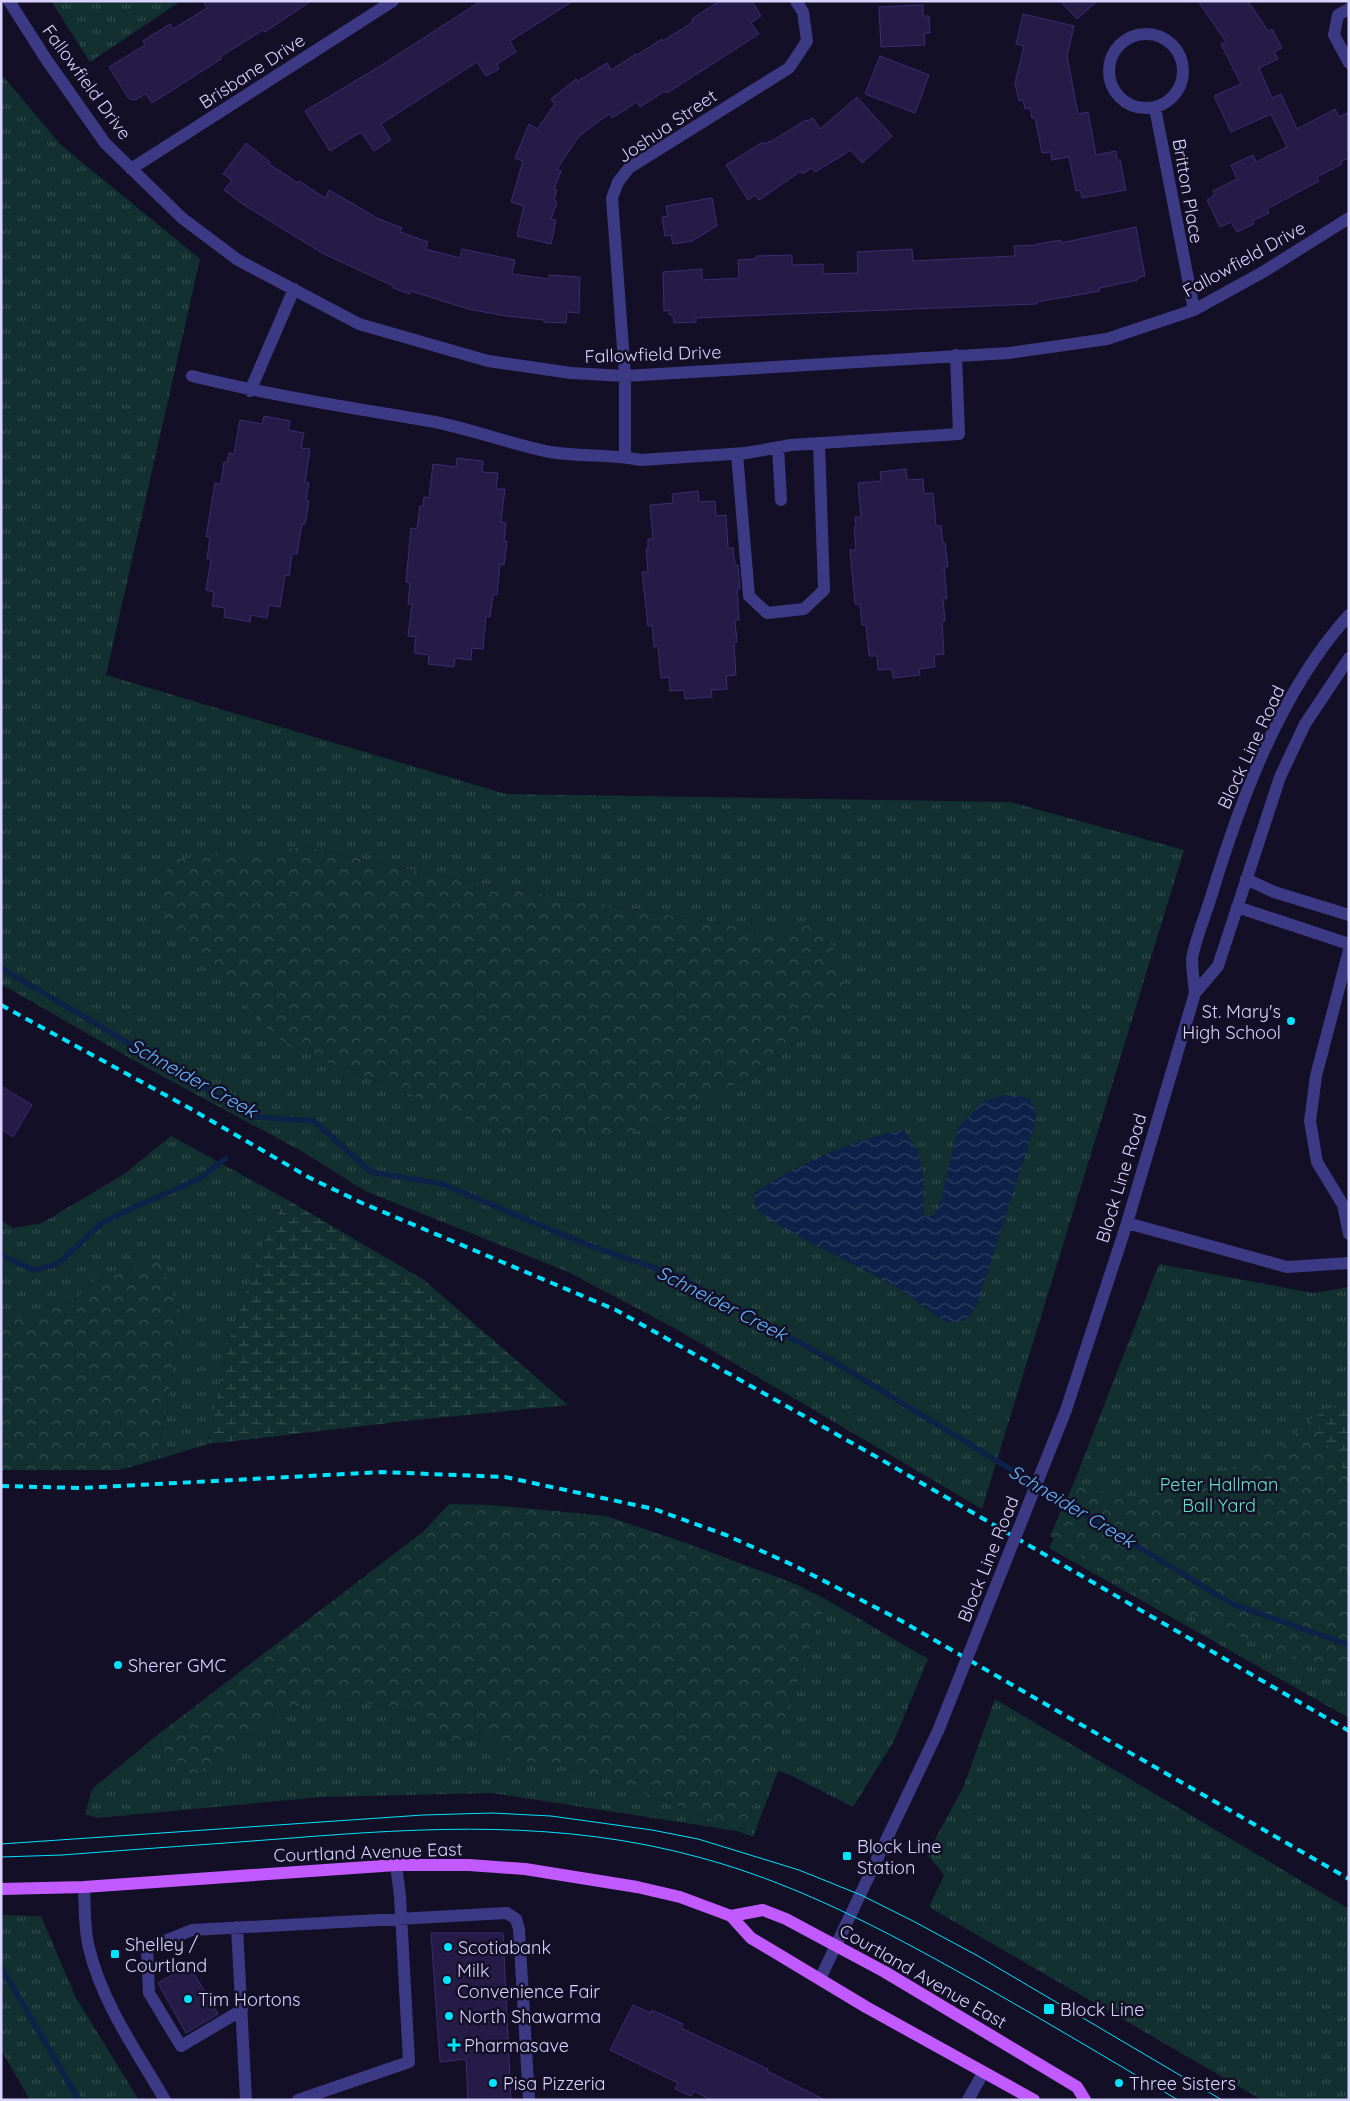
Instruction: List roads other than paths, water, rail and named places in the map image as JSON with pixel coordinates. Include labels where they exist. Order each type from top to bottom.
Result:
[{"type":"main road","name":"Courtland Avenue East","points":[[1,1889],[84,1887],[396,1865],[469,1864],[525,1869],[594,1879],[680,1897],[731,1916],[751,1938],[866,2008],[1034,2100]]},
{"type":"main road","name":"Courtland Avenue East","points":[[731,1916],[763,1910],[786,1920],[885,1972],[1076,2087],[1085,2100]]},
{"type":"street","name":"Fallowfield Drive","points":[[9,1],[46,59],[106,143],[182,218],[238,260],[359,324],[488,361],[571,373],[625,376],[1009,352],[1107,339],[1194,310],[1263,272],[1349,218]]},
{"type":"street","name":"Brisbane Drive","points":[[131,169],[393,1]]},
{"type":"street","name":"Joshua Street","points":[[624,457],[625,376],[612,198],[618,182],[629,168],[789,68],[807,41],[803,12],[796,1]]},
{"type":"street","points":[[1349,9],[1338,15],[1334,35],[1349,63]]},
{"type":"street","points":[[1142,34],[1154,34],[1172,43],[1180,54],[1184,70],[1182,83],[1176,93],[1167,102],[1155,108],[1138,108],[1126,102],[1115,92],[1110,80],[1109,65],[1114,52],[1123,41],[1142,34]]},
{"type":"street","name":"Britton Place","points":[[1155,108],[1194,310]]},
{"type":"street","points":[[250,391],[294,289]]},
{"type":"street","points":[[192,376],[250,391],[438,423],[551,452],[641,460],[737,454],[819,443],[959,434],[956,355]]},
{"type":"street","points":[[737,454],[749,596],[767,613],[804,609],[824,590],[819,443]]},
{"type":"street","points":[[778,447],[781,500]]},
{"type":"street","name":"Block Line Road","points":[[820,1980],[938,1731],[1066,1410],[1127,1223],[1195,993],[1192,958],[1248,785],[1309,666],[1349,615]]},
{"type":"street","name":"Block Line Road","points":[[1195,993],[1218,966],[1280,777],[1305,724],[1349,658]]},
{"type":"street","points":[[1246,879],[1274,892],[1349,915]]},
{"type":"street","points":[[1237,907],[1349,944]]},
{"type":"street","points":[[1349,950],[1316,1076],[1310,1121],[1317,1162],[1343,1205],[1349,1234]]},
{"type":"street","points":[[1127,1223],[1287,1267],[1349,1263]]},
{"type":"street","points":[[298,2100],[408,2062],[401,1919],[396,1865]]},
{"type":"street","points":[[84,1887],[88,1947],[98,1981],[125,2032],[166,2100]]},
{"type":"street","points":[[242,2010],[181,2046],[149,1993],[147,1948],[192,1930],[507,1913],[516,1919],[519,1929],[529,2100]]},
{"type":"street","points":[[237,1927],[246,2100]]},
{"type":"street","points":[[968,2100],[983,2073]]},
{"type":"water","points":[[1005,1095],[1030,1098],[1036,1113],[1034,1128],[977,1305],[965,1321],[945,1322],[898,1288],[783,1228],[756,1209],[754,1193],[788,1172],[846,1146],[904,1130],[918,1151],[924,1178],[924,1217],[934,1215],[942,1196],[958,1127],[983,1101]]},
{"type":"waterway","name":"Schneider Creek","points":[[1,968],[254,1117],[314,1121],[371,1172],[442,1184],[585,1244],[678,1276],[833,1361],[1232,1604],[1349,1645]]},
{"type":"waterway","name":"Schneider Creek","points":[[1,1254],[34,1270],[58,1264],[102,1223],[199,1179],[225,1159]]},
{"type":"waterway","points":[[1,1967],[79,2100]]},
{"type":"tram line","points":[[1,1844],[423,1815],[492,1813],[551,1816],[652,1830],[698,1839],[799,1870],[861,1895],[978,1956],[1222,2100]]},
{"type":"tram line","points":[[1,1857],[62,1855],[343,1834],[445,1829],[546,1832],[597,1837],[647,1845],[698,1857],[770,1880],[874,1926],[973,1980],[1178,2100]]},
{"type":"railway","points":[[1,1005],[191,1109],[310,1178],[362,1203],[616,1310],[875,1456],[1349,1731]]},
{"type":"railway","points":[[1,1486],[82,1488],[382,1472],[505,1477],[654,1509],[726,1535],[795,1566],[898,1619],[1349,1879]]},
{"type":"place","name":"St. Mary's High School","points":[[1291,1021]]},
{"type":"place","name":"Sherer GMC","points":[[118,1665]]},
{"type":"place","name":"Block Line Station","points":[[847,1856]]},
{"type":"place","name":"Scotiabank","points":[[448,1947]]},
{"type":"place","name":"Shelley / Courtland","points":[[115,1954]]},
{"type":"place","name":"Milk Convenience Fair","points":[[447,1980]]},
{"type":"place","name":"Tim Hortons","points":[[188,1999]]},
{"type":"place","name":"Block Line","points":[[1049,2009]]},
{"type":"place","name":"North Shawarma","points":[[449,2016]]},
{"type":"place","name":"Pharmasave","points":[[454,2045]]},
{"type":"place","name":"Pisa Pizzeria","points":[[493,2083]]},
{"type":"place","name":"Three Sisters","points":[[1119,2083]]},
{"type":"park label","name":"Peter Hallman Ball Yard","points":[[1219,1494]]}]
